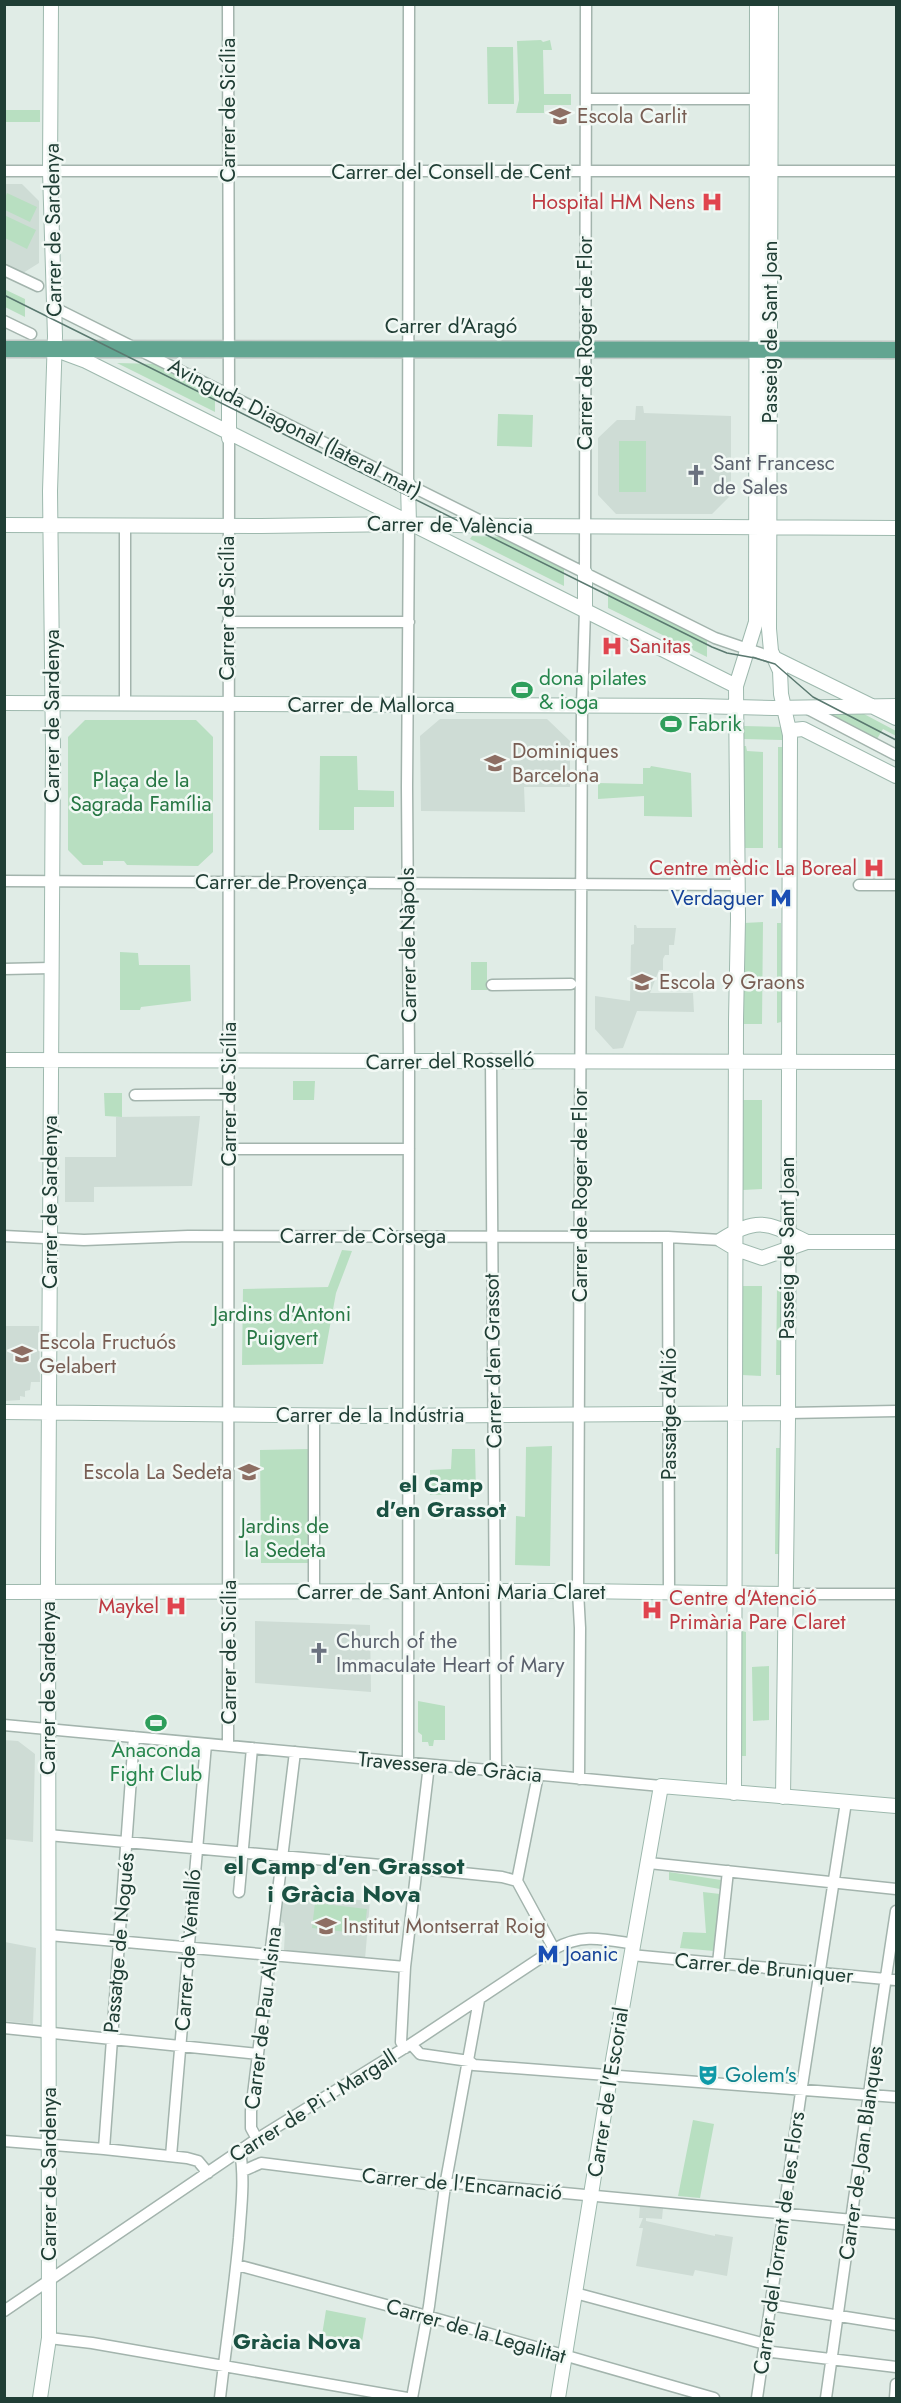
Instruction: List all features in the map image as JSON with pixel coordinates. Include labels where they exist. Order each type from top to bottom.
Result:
[{"type":"main road","name":"Carrer d'Aragó","points":[[4,349],[897,350]]},
{"type":"street","name":"Carrer de Sardenya","points":[[40,2398],[49,2338],[48,1592],[53,704],[50,525],[55,308],[50,171],[51,4]]},
{"type":"street","name":"Carrer de Sicília","points":[[228,4],[229,395]]},
{"type":"street","points":[[409,4],[409,524]]},
{"type":"street","name":"Carrer de Roger de Flor","points":[[585,573],[586,4]]},
{"type":"street","name":"Passeig de Sant Joan","points":[[757,4],[757,99],[763,172]]},
{"type":"street","name":"Passeig de Sant Joan","points":[[771,4],[763,172],[763,527],[769,628],[774,658],[780,671],[790,735],[787,1593],[783,1797]]},
{"type":"street","points":[[586,99],[757,99]]},
{"type":"street","name":"Carrer del Consell de Cent","points":[[4,171],[897,171]]},
{"type":"street","points":[[4,270],[38,286]]},
{"type":"street","name":"Avinguda Diagonal (lateral mar)","points":[[55,308],[715,638],[746,652],[774,658]]},
{"type":"street","points":[[4,321],[31,334]]},
{"type":"street","points":[[54,349],[86,361],[229,437],[430,532],[736,686]]},
{"type":"street","points":[[229,395],[229,437]]},
{"type":"street","name":"Carrer de Sicília","points":[[228,1746],[229,437]]},
{"type":"street","name":"Carrer de València","points":[[4,525],[409,524],[897,528]]},
{"type":"street","name":"Carrer de Nàpols","points":[[408,1763],[407,705],[409,524]]},
{"type":"street","points":[[125,526],[125,704]]},
{"type":"street","name":"Passeig de Sant Joan","points":[[737,707],[736,686],[756,622],[763,527]]},
{"type":"street","points":[[585,573],[585,610]]},
{"type":"street","name":"Carrer de Roger de Flor","points":[[579,1779],[579,1236],[582,705],[585,610]]},
{"type":"street","points":[[228,622],[408,622]]},
{"type":"street","points":[[774,658],[897,718]]},
{"type":"street","name":"Carrer de Mallorca","points":[[4,703],[737,707],[784,704],[804,707]]},
{"type":"street","points":[[804,707],[897,706]]},
{"type":"street","points":[[734,1793],[737,707]]},
{"type":"street","points":[[804,707],[897,754]]},
{"type":"street","points":[[790,735],[793,730],[803,729],[897,776]]},
{"type":"street","name":"Carrer de Provença","points":[[4,881],[738,885]]},
{"type":"street","points":[[859,885],[897,885]]},
{"type":"street","points":[[4,969],[51,968]]},
{"type":"street","points":[[492,985],[571,984]]},
{"type":"street","name":"Carrer del Rosselló","points":[[4,1060],[491,1059],[897,1062]]},
{"type":"street","name":"Carrer d'en Grassot","points":[[491,1059],[496,1771]]},
{"type":"street","points":[[135,1095],[229,1094]]},
{"type":"street","points":[[228,1149],[409,1149]]},
{"type":"street","points":[[807,1242],[788,1232],[763,1224],[746,1226],[722,1240],[736,1249],[762,1258],[807,1242],[897,1242]]},
{"type":"street","name":"Carrer de Còrsega","points":[[4,1236],[84,1240],[230,1236],[579,1236],[722,1240]]},
{"type":"street","name":"Passatge d'Alió","points":[[668,1237],[669,1592]]},
{"type":"street","points":[[788,1413],[897,1411]]},
{"type":"street","name":"Carrer de la Indústria","points":[[4,1412],[314,1415],[788,1413]]},
{"type":"street","points":[[314,1415],[314,1592]]},
{"type":"street","name":"Carrer de Sant Antoni Maria Claret","points":[[4,1592],[578,1591],[897,1594]]},
{"type":"street","name":"Travessera de Gràcia","points":[[4,1725],[579,1779],[897,1806]]},
{"type":"street","name":"Passatge de Nogués","points":[[104,2148],[134,1737]]},
{"type":"street","name":"Carrer de Ventalló","points":[[171,2156],[206,1743]]},
{"type":"street","points":[[239,1892],[252,1748]]},
{"type":"street","name":"Carrer de Pau Alsina","points":[[257,2139],[251,2128],[250,2111],[284,1856],[295,1752]]},
{"type":"street","points":[[429,1765],[405,1967],[401,2042],[420,2054],[466,2061],[474,2065],[897,2097]]},
{"type":"street","points":[[538,1775],[517,1881],[554,1949]]},
{"type":"street","name":"Carrer de l'Escorial","points":[[558,2398],[610,2077],[661,1786]]},
{"type":"street","name":"Carrer del Torrent de les Flors","points":[[757,2398],[801,2089],[846,1802]]},
{"type":"street","points":[[48,1835],[417,1868],[502,1877],[517,1881]]},
{"type":"street","points":[[649,1863],[897,1889]]},
{"type":"street","points":[[718,1963],[728,1871]]},
{"type":"street","name":"Carrer de Joan Blanques","points":[[826,2398],[868,2095],[891,1980],[897,1911]]},
{"type":"street","points":[[48,1935],[405,1967]]},
{"type":"street","name":"Carrer de Pi i Margall","points":[[4,2311],[257,2139],[408,2046],[554,1949],[568,1941],[585,1937],[632,1950]]},
{"type":"street","name":"Carrer de Bruniquer","points":[[632,1950],[718,1963],[891,1980]]},
{"type":"street","points":[[412,2398],[427,2316],[466,2061],[479,2000]]},
{"type":"street","points":[[4,2028],[258,2054]]},
{"type":"street","points":[[4,2141],[104,2148],[195,2159],[207,2173]]},
{"type":"street","points":[[220,2398],[237,2265],[243,2171],[240,2151]]},
{"type":"street","name":"Carrer de l'Encarnació","points":[[243,2171],[261,2163],[446,2186],[456,2183],[638,2201],[650,2199],[897,2224]]},
{"type":"street","name":"Carrer de la Legalitat","points":[[237,2265],[427,2316],[714,2398]]},
{"type":"street","points":[[575,2293],[765,2348],[897,2367]]},
{"type":"street","points":[[770,2305],[897,2325]]},
{"type":"street","points":[[49,2338],[92,2343],[407,2398]]},
{"type":"street","points":[[895,2398],[897,2384]]},
{"type":"shaded area","points":[[4,184],[22,184],[39,201],[39,263],[23,273],[5,264]]},
{"type":"shaded area","points":[[636,406],[643,406],[644,413],[731,416],[731,495],[712,514],[616,514],[598,495],[598,438],[617,420],[635,420]]},
{"type":"shaded area","name":"Dominiques Barcelona","points":[[440,719],[547,719],[570,741],[570,787],[524,787],[525,812],[421,811],[420,736]]},
{"type":"shaded area","name":"Escola 9 Graons","points":[[634,925],[637,928],[676,928],[674,945],[669,945],[669,955],[665,955],[663,959],[663,970],[659,970],[650,993],[693,993],[694,1012],[637,1011],[623,1048],[613,1049],[595,1029],[595,996],[630,1001],[631,945],[634,944]]},
{"type":"shaded area","points":[[200,1116],[192,1186],[94,1187],[94,1202],[65,1202],[65,1157],[116,1157],[116,1117]]},
{"type":"shaded area","name":"Escola Fructuós Gelabert","points":[[4,1326],[39,1326],[40,1382],[31,1382],[30,1390],[25,1391],[25,1397],[20,1396],[20,1400],[5,1401]]},
{"type":"shaded area","points":[[255,1621],[370,1625],[371,1692],[255,1683]]},
{"type":"shaded area","points":[[4,1740],[18,1741],[35,1754],[33,1842],[5,1839]]},
{"type":"shaded area","name":"Institut Montserrat Roig","points":[[283,1893],[370,1901],[365,1959],[284,1950],[285,1930],[284,1923],[281,1922]]},
{"type":"shaded area","points":[[5,1942],[36,1948],[33,2024],[5,2021]]},
{"type":"shaded area","points":[[640,2206],[663,2208],[662,2219],[646,2218],[646,2221],[715,2236],[715,2234],[733,2237],[727,2276],[695,2270],[693,2276],[636,2266],[643,2228],[639,2228],[643,2218],[639,2218]]},
{"type":"green space","points":[[541,40],[543,42],[550,40],[552,50],[543,50],[544,94],[571,94],[571,105],[544,105],[544,113],[516,113],[519,100],[517,41]]},
{"type":"green space","points":[[487,47],[513,47],[514,104],[488,104]]},
{"type":"green space","points":[[5,110],[40,110],[40,122],[5,122]]},
{"type":"green space","points":[[7,193],[37,207],[30,222],[5,210]]},
{"type":"green space","points":[[4,215],[36,230],[27,249],[5,238]]},
{"type":"green space","points":[[4,289],[25,299],[25,317],[5,307]]},
{"type":"green space","points":[[117,363],[158,364],[215,392],[215,412]]},
{"type":"green space","points":[[498,414],[533,415],[532,447],[497,446]]},
{"type":"green space","points":[[619,441],[646,441],[646,492],[619,492]]},
{"type":"green space","points":[[472,536],[505,537],[564,567],[564,586],[470,539]]},
{"type":"green space","points":[[608,588],[707,638],[707,657],[608,608]]},
{"type":"green space","points":[[864,714],[896,731],[896,736],[883,729],[877,739],[830,715]]},
{"type":"green space","name":"Plaça de la Sagrada Família","points":[[85,720],[196,720],[213,737],[213,852],[198,866],[127,865],[124,861],[103,861],[103,865],[83,865],[68,850],[68,737]]},
{"type":"green space","points":[[744,726],[782,727],[782,740],[744,739]]},
{"type":"green space","points":[[744,746],[747,751],[763,752],[763,848],[744,848]]},
{"type":"green space","points":[[778,747],[782,747],[782,848],[778,848]]},
{"type":"green space","points":[[320,756],[357,756],[358,790],[394,791],[394,807],[354,807],[354,830],[319,830]]},
{"type":"green space","points":[[651,766],[691,773],[692,817],[644,816],[644,796],[598,799],[598,783],[643,784],[643,768]]},
{"type":"green space","points":[[763,922],[762,1024],[744,1024],[744,923]]},
{"type":"green space","points":[[777,923],[781,923],[781,1022],[777,1023]]},
{"type":"green space","points":[[120,952],[138,953],[139,965],[190,965],[191,1001],[141,1007],[140,1010],[120,1010]]},
{"type":"green space","points":[[471,962],[487,962],[487,990],[471,990]]},
{"type":"green space","points":[[293,1081],[315,1081],[314,1100],[293,1100]]},
{"type":"green space","points":[[104,1093],[122,1093],[122,1117],[105,1116]]},
{"type":"green space","points":[[743,1100],[762,1100],[762,1189],[743,1190]]},
{"type":"green space","name":"Jardins d'Antoni Puigvert","points":[[342,1250],[352,1251],[336,1293],[323,1364],[242,1365],[243,1289],[328,1287]]},
{"type":"green space","points":[[743,1286],[762,1286],[761,1376],[742,1375]]},
{"type":"green space","points":[[777,1286],[781,1286],[781,1375],[776,1375]]},
{"type":"green space","points":[[552,1446],[550,1566],[515,1565],[516,1516],[525,1517],[526,1447]]},
{"type":"green space","points":[[776,1448],[780,1448],[779,1554],[775,1554]]},
{"type":"green space","name":"Jardins de la Sedeta","points":[[309,1449],[310,1563],[261,1563],[260,1450]]},
{"type":"green space","points":[[452,1449],[475,1449],[476,1494],[430,1495],[430,1470],[451,1469]]},
{"type":"green space","points":[[742,1631],[746,1632],[746,1756],[742,1756]]},
{"type":"green space","points":[[769,1666],[769,1720],[753,1721],[752,1667]]},
{"type":"green space","points":[[418,1701],[445,1706],[445,1740],[434,1740],[433,1746],[429,1746],[428,1742],[422,1742],[422,1735],[418,1732]]},
{"type":"green space","points":[[669,1872],[721,1880],[720,1889],[669,1880]]},
{"type":"green space","points":[[703,1892],[720,1894],[714,1951],[680,1948],[683,1932],[706,1933]]},
{"type":"green space","points":[[315,1903],[367,1909],[364,1934],[312,1928]]},
{"type":"green space","points":[[693,2120],[714,2124],[700,2198],[678,2196]]},
{"type":"green space","points":[[326,2310],[366,2318],[362,2342],[322,2335]]},
{"type":"tram line","points":[[4,295],[712,647],[727,653],[775,664],[813,697],[896,740]]},
{"type":"place","name":"Escola Carlit","points":[[560,116]]},
{"type":"place","name":"Hospital HM Nens","points":[[712,202]]},
{"type":"place","name":"Sant Francesc de Sales","points":[[696,475]]},
{"type":"place","name":"Sanitas","points":[[612,646]]},
{"type":"place","name":"dona pilates & ioga","points":[[522,690]]},
{"type":"place","name":"Fabrik","points":[[671,724]]},
{"type":"place","name":"Dominiques Barcelona","points":[[495,763]]},
{"type":"place","name":"Centre mèdic La Boreal","points":[[874,868]]},
{"type":"place","name":"Verdaguer","points":[[781,898]]},
{"type":"place","name":"Escola 9 Graons","points":[[642,982]]},
{"type":"place","name":"Escola Fructuós Gelabert","points":[[22,1354]]},
{"type":"place","name":"Escola La Sedeta","points":[[249,1472]]},
{"type":"place","name":"Maykel","points":[[176,1606]]},
{"type":"place","name":"Centre d'Atenció Primària Pare Claret","points":[[652,1610]]},
{"type":"place","name":"Church of the Immaculate Heart of Mary","points":[[319,1653]]},
{"type":"place","name":"Anaconda Fight Club","points":[[156,1723]]},
{"type":"place","name":"Institut Montserrat Roig","points":[[326,1926]]},
{"type":"place","name":"Joanic","points":[[548,1954]]},
{"type":"place","name":"Golem's","points":[[708,2075]]},
{"type":"district","name":"el Camp d'en Grassot","points":[[441,1496]]},
{"type":"district","name":"el Camp d'en Grassot i Gràcia Nova","points":[[344,1880]]},
{"type":"district","name":"Gràcia Nova","points":[[297,2341]]}]
